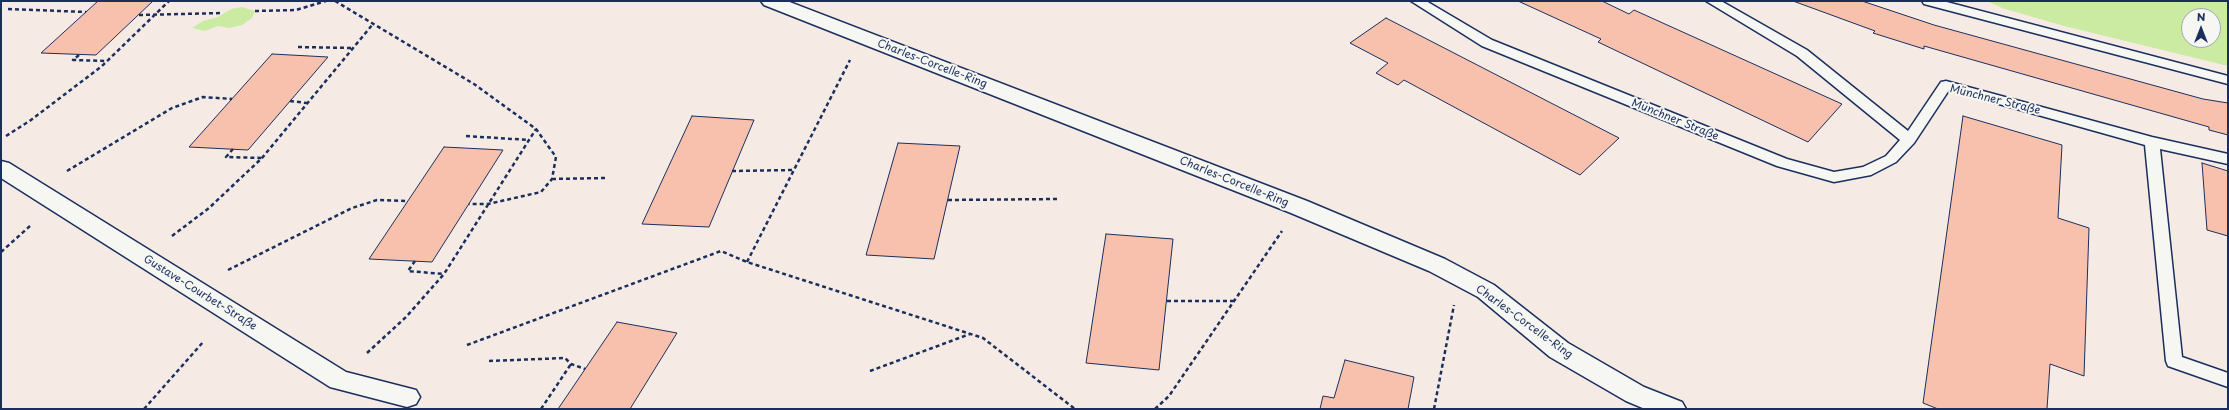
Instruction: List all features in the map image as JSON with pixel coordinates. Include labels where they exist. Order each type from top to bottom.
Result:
[{"type":"street","name":"Charles-Corcelle-Ring","points":[[770,1],[1298,208],[1437,265],[1486,291],[1559,350],[1635,394],[1673,409]]},
{"type":"street","name":"Gustave-Courbet-Straße","points":[[1,168],[338,380],[407,397]]},
{"type":"lane","name":"Münchner Straße","points":[[1417,1],[1487,43],[1782,163],[1834,177],[1866,172],[1891,159],[1909,140],[1946,85],[2152,142]]},
{"type":"lane","points":[[1712,1],[1802,52],[1909,140]]},
{"type":"lane","points":[[1928,1],[2228,80]]},
{"type":"lane","points":[[2228,159],[2152,142],[2174,361],[2228,380]]},
{"type":"path","points":[[6,136],[31,120],[106,61],[169,1]]},
{"type":"path","points":[[255,11],[296,10],[326,1]]},
{"type":"path","points":[[335,1],[474,84],[536,129],[556,157],[552,179],[541,192],[488,204],[469,204]]},
{"type":"path","points":[[8,9],[86,12]]},
{"type":"path","points":[[138,15],[154,16],[223,13]]},
{"type":"path","points":[[172,236],[209,208],[262,158],[373,23]]},
{"type":"path","points":[[747,262],[862,37]]},
{"type":"path","points":[[298,47],[353,48]]},
{"type":"path","points":[[79,55],[74,60],[106,61]]},
{"type":"path","points":[[67,171],[172,108],[203,97],[232,99]]},
{"type":"path","points":[[290,101],[307,103]]},
{"type":"path","points":[[367,353],[406,317],[444,274],[536,129]]},
{"type":"path","points":[[466,136],[529,140]]},
{"type":"path","points":[[233,149],[226,157],[262,158]]},
{"type":"path","points":[[732,171],[793,170]]},
{"type":"path","points":[[552,179],[605,178]]},
{"type":"path","points":[[948,200],[1057,199]]},
{"type":"path","points":[[228,270],[352,208],[377,200],[408,201]]},
{"type":"path","points":[[1155,409],[1169,396],[1298,208]]},
{"type":"path","points":[[1,252],[30,226]]},
{"type":"path","points":[[467,345],[721,251],[747,262],[983,338],[1075,409]]},
{"type":"path","points":[[415,261],[408,271],[444,274]]},
{"type":"path","points":[[1434,409],[1460,277]]},
{"type":"path","points":[[1167,301],[1234,301]]},
{"type":"path","points":[[870,371],[971,334]]},
{"type":"path","points":[[144,409],[204,342]]},
{"type":"path","points":[[489,361],[565,358],[571,364],[585,369]]},
{"type":"path","points":[[541,409],[571,364]]},
{"type":"green space","points":[[1987,1],[2228,1],[2228,66],[2064,26],[2002,8]]},
{"type":"green space","points":[[242,7],[255,11],[252,18],[242,25],[229,28],[218,26],[205,31],[192,28],[203,21],[218,17],[231,9]]},
{"type":"building","points":[[98,1],[153,1],[96,55],[41,53]]},
{"type":"building","points":[[1518,1],[1602,1],[1629,14],[1634,10],[1842,104],[1808,142],[1598,42],[1601,39]]},
{"type":"building","points":[[1793,1],[1862,1],[1934,25],[2203,99],[2228,103],[2228,135],[2209,130],[2209,127],[1924,46],[1924,49],[1873,33],[1875,31]]},
{"type":"building","points":[[1386,18],[1619,138],[1580,175],[1404,80],[1398,85],[1376,73],[1388,63],[1350,43]]},
{"type":"building","points":[[272,54],[328,57],[248,150],[189,147]]},
{"type":"building","points":[[692,116],[754,120],[709,227],[642,224]]},
{"type":"building","points":[[1963,116],[2062,145],[2058,218],[2089,228],[2084,376],[2050,364],[2047,409],[1938,409],[1923,403]]},
{"type":"building","points":[[898,143],[960,146],[934,259],[866,255]]},
{"type":"building","points":[[444,147],[503,150],[432,262],[369,259]]},
{"type":"building","points":[[2202,163],[2228,171],[2228,236],[2207,230]]},
{"type":"building","points":[[1106,234],[1173,239],[1159,370],[1086,363]]},
{"type":"building","points":[[617,322],[677,333],[630,409],[558,409]]},
{"type":"building","points":[[1345,360],[1414,377],[1408,409],[1320,409],[1323,396],[1334,398]]}]
